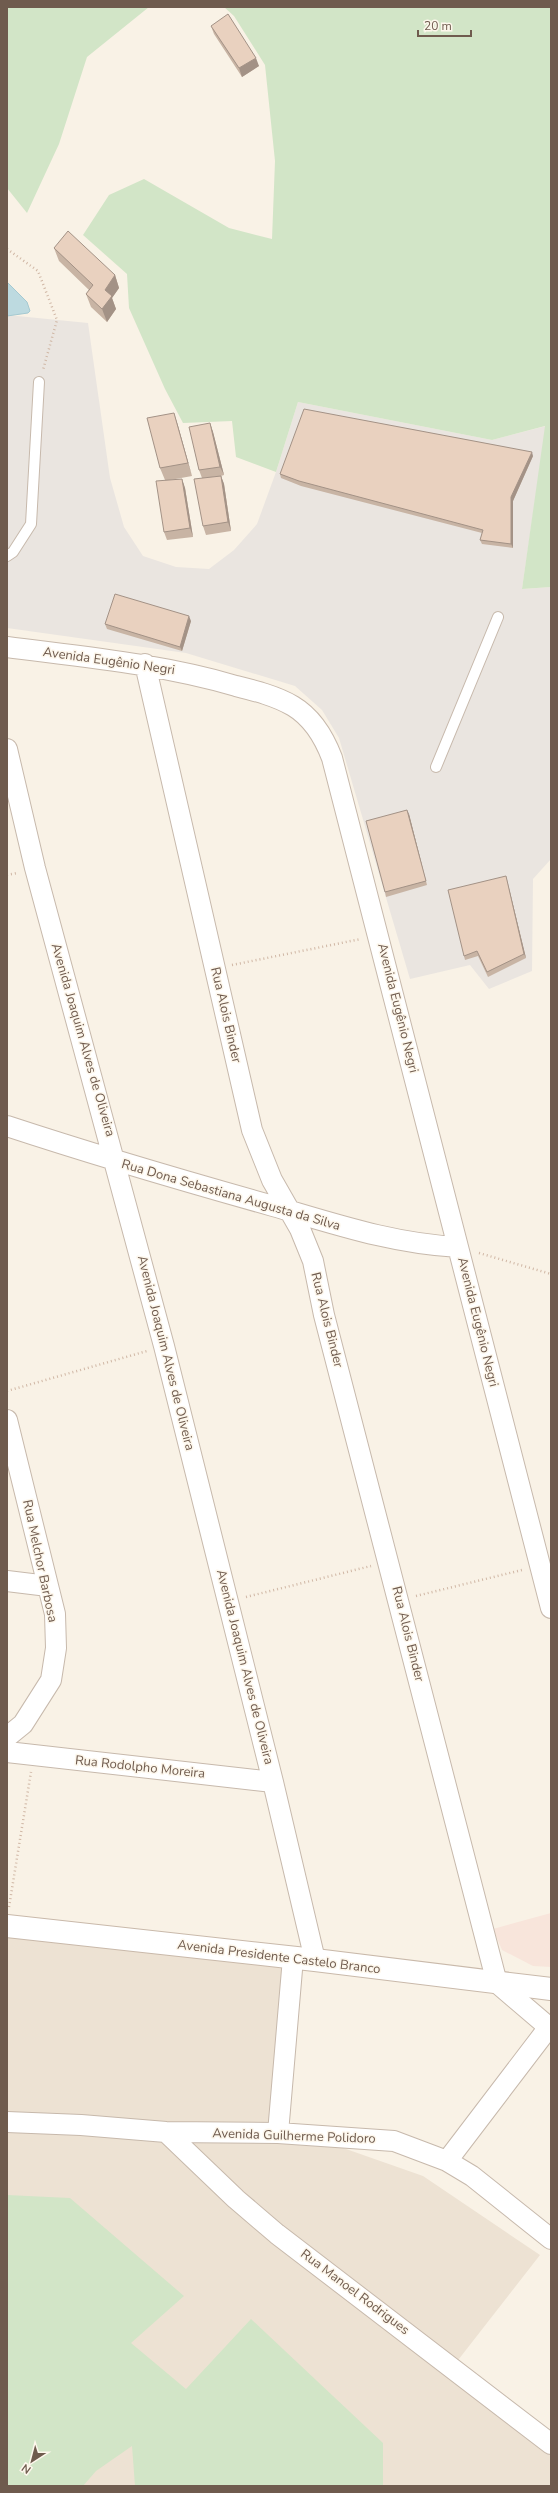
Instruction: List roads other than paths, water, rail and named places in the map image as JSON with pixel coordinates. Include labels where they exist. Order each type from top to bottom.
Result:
[{"type":"street","name":"Avenida Eugênio Negri","points":[[7,647],[144,664],[209,678],[271,696],[294,706],[312,721],[325,740],[332,758],[379,935],[551,1608]]},
{"type":"street","name":"Rua Alois Binder","points":[[144,664],[216,968],[252,1130],[272,1180],[290,1211],[313,1261],[497,1983]]},
{"type":"street","name":"Avenida Joaquim Alves de Oliveira","points":[[7,749],[35,868],[164,1346],[229,1602],[315,1960]]},
{"type":"street","name":"Rua Dona Sebastiana Augusta da Silva","points":[[7,1126],[115,1162],[368,1234],[424,1245],[458,1247]]},
{"type":"street","name":"Rua Melchor Barbosa","points":[[7,1420],[48,1586],[54,1614],[55,1635],[51,1680],[23,1724],[7,1737]]},
{"type":"street","points":[[7,1581],[48,1586]]},
{"type":"street","name":"Rua Rodolpho Moreira","points":[[7,1752],[273,1782]]},
{"type":"street","name":"Avenida Presidente Castelo Branco","points":[[8,1919],[293,1958],[551,1989]]},
{"type":"street","points":[[278,2133],[293,1958]]},
{"type":"street","points":[[447,2161],[550,2028],[497,1983]]},
{"type":"street","name":"Avenida Guilherme Polidoro","points":[[7,2122],[81,2125],[166,2132],[278,2133],[394,2141],[447,2161],[472,2176],[551,2239]]},
{"type":"street","name":"Rua Manoel Rodrigues","points":[[166,2132],[236,2199],[278,2234],[551,2444]]},
{"type":"lane","points":[[7,556],[13,552],[31,524],[39,382]]},
{"type":"lane","points":[[436,767],[498,617]]},
{"type":"water","points":[[7,282],[27,302],[30,311],[28,313],[7,316]]}]
